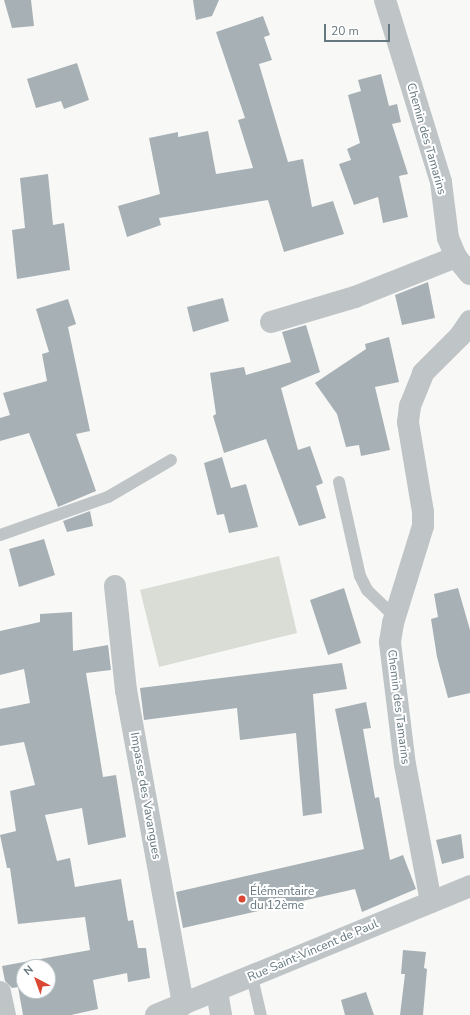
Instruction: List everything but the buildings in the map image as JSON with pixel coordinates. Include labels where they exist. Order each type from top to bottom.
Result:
[{"type":"street","name":"Chemin des Tamarins","points":[[385,0],[441,182],[448,238],[456,257],[470,274]]},
{"type":"street","points":[[271,322],[355,297],[456,257]]},
{"type":"street","name":"Chemin des Tamarins","points":[[431,902],[405,765],[390,660],[390,642],[395,617],[423,526],[423,512],[408,422],[410,406],[423,373],[460,336],[470,321]]},
{"type":"street","name":"Impasse des Vavangues","points":[[115,586],[126,690],[183,1005]]},
{"type":"street","name":"Rue Saint-Vincent de Paul","points":[[156,1015],[217,992],[470,886]]},
{"type":"street","points":[[0,992],[5,1015]]},
{"type":"street","points":[[217,992],[221,1015]]},
{"type":"lane","points":[[0,535],[108,497],[171,460]]},
{"type":"lane","points":[[339,482],[360,576],[367,590],[395,617]]},
{"type":"lane","points":[[252,977],[261,1015]]},
{"type":"shaded area","points":[[279,556],[297,633],[159,667],[140,590]]},
{"type":"place","name":"Élémentaire du 12ème","points":[[242,899]]}]
